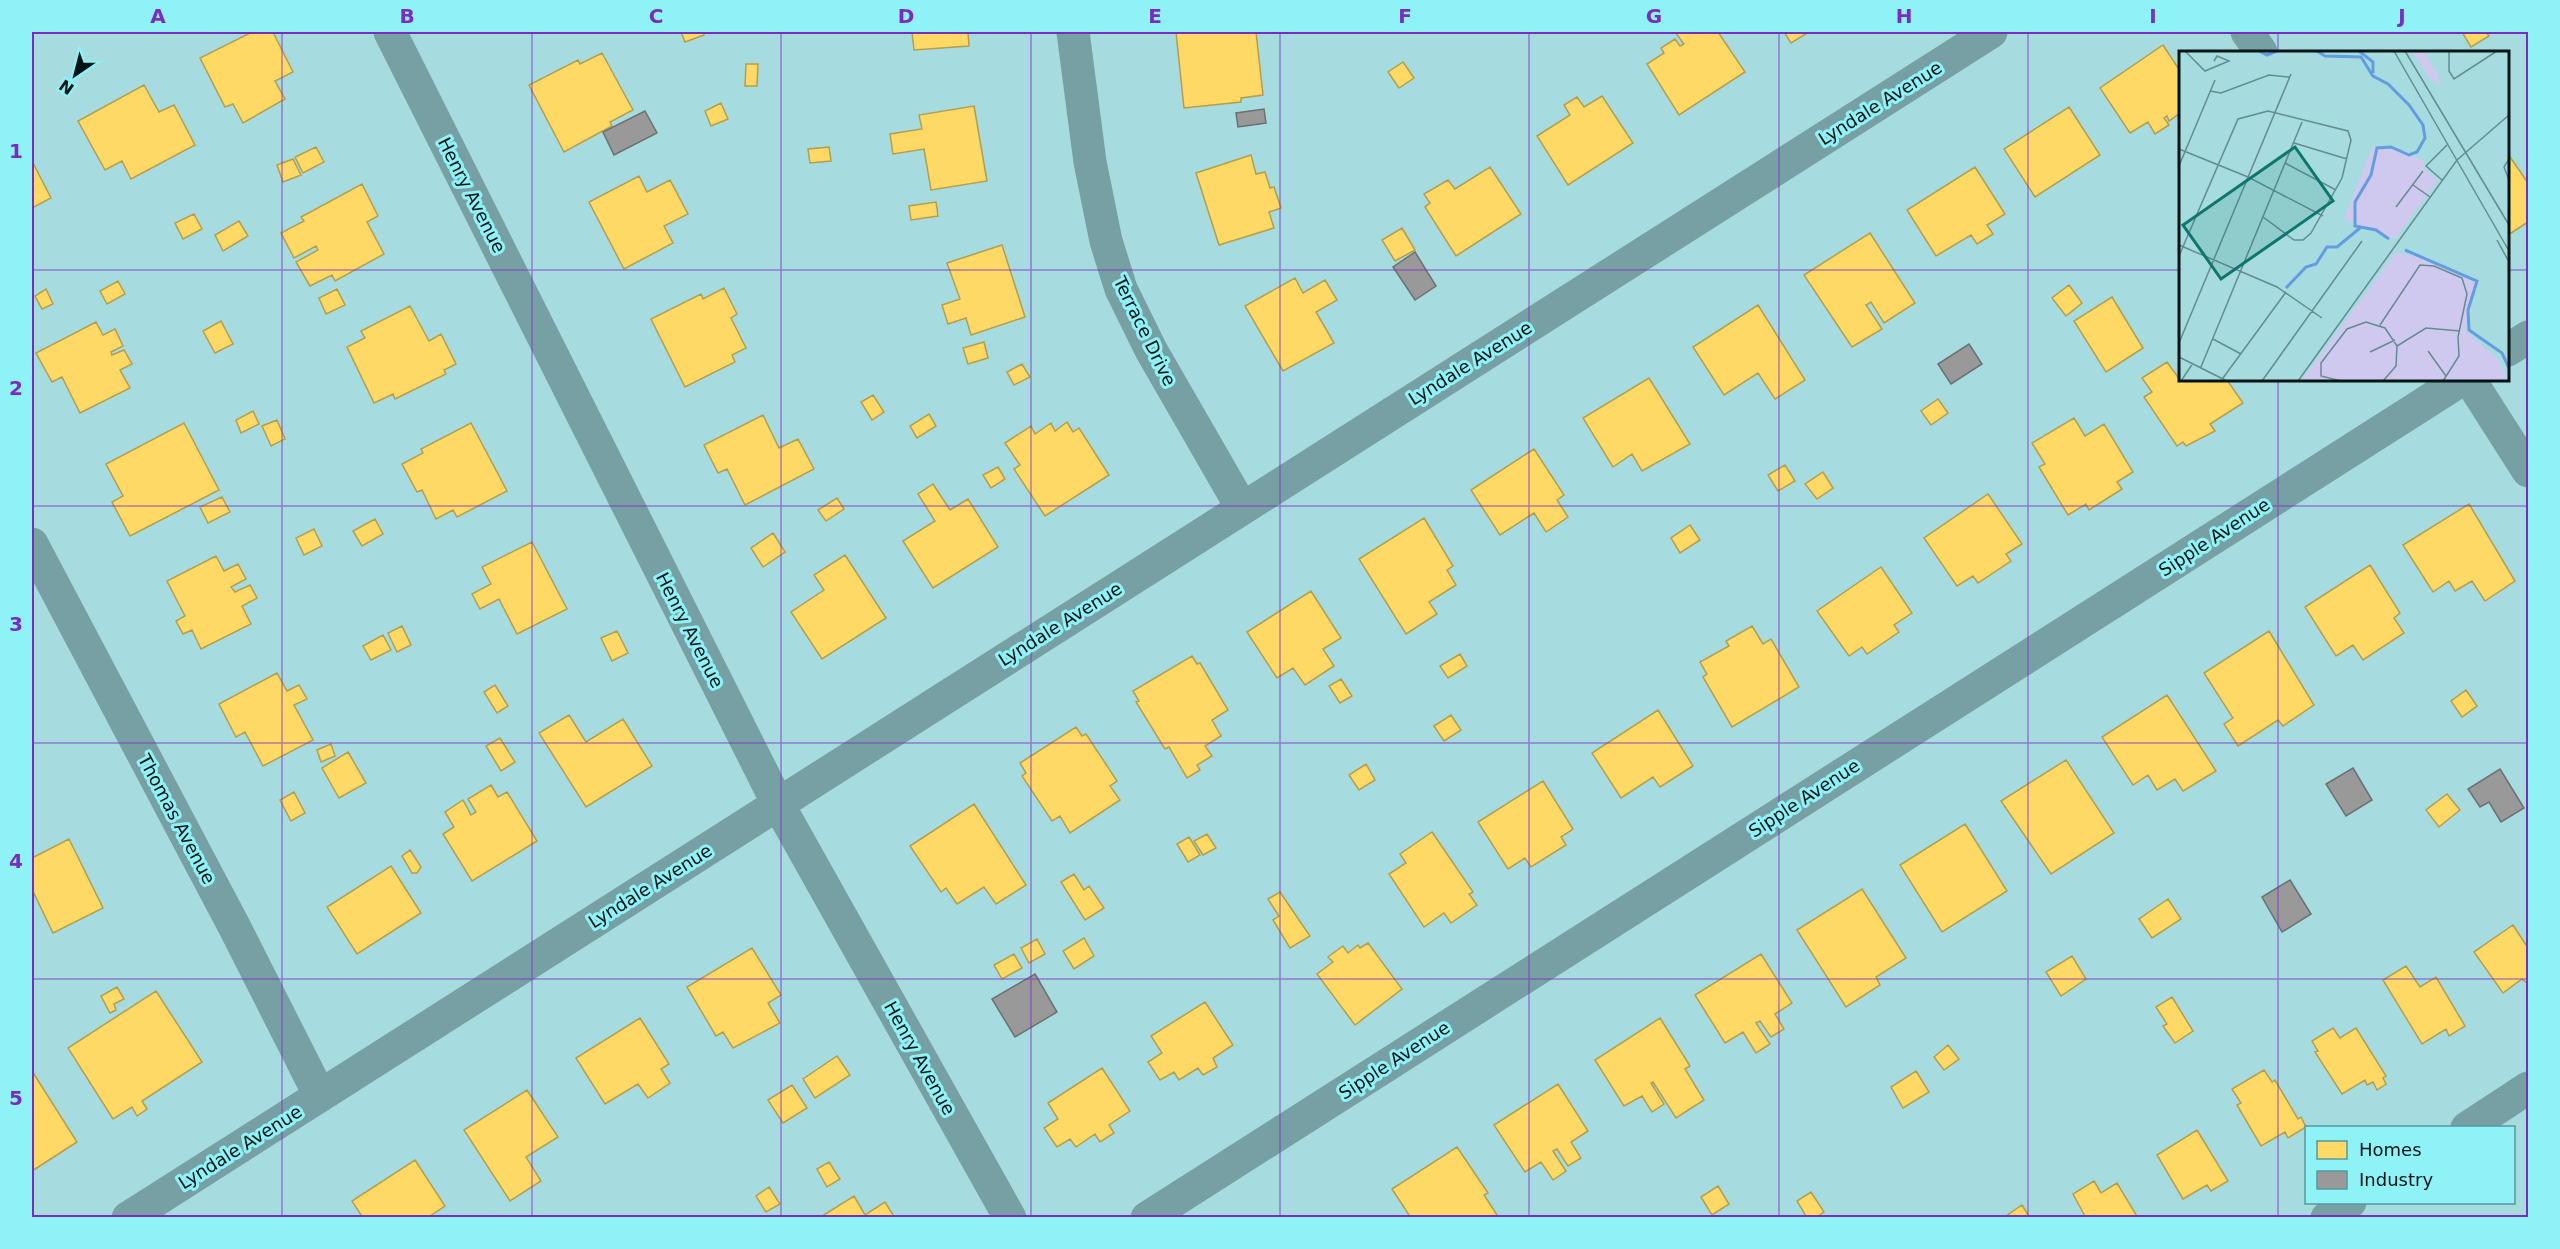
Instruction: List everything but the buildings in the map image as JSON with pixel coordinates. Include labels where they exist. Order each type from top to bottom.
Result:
[{"type":"street","name":"Henry Avenue","points":[[390,32],[777,804],[1010,1218]]},
{"type":"street","name":"Terrace Drive","points":[[1073,32],[1090,162],[1106,241],[1122,290],[1151,350],[1242,508]]},
{"type":"street","name":"Lyndale Avenue","points":[[128,1218],[1991,32]]},
{"type":"street","points":[[2247,32],[2259,51]]},
{"type":"street","points":[[2509,349],[2529,337]]},
{"type":"street","name":"Sipple Avenue","points":[[1147,1218],[2459,381]]},
{"type":"street","points":[[2471,381],[2529,471]]},
{"type":"street","name":"Thomas Avenue","points":[[32,544],[235,928],[320,1096]]},
{"type":"street","points":[[2470,1126],[2529,1088]]},
{"type":"street","points":[[2327,1218],[2348,1204]]}]
